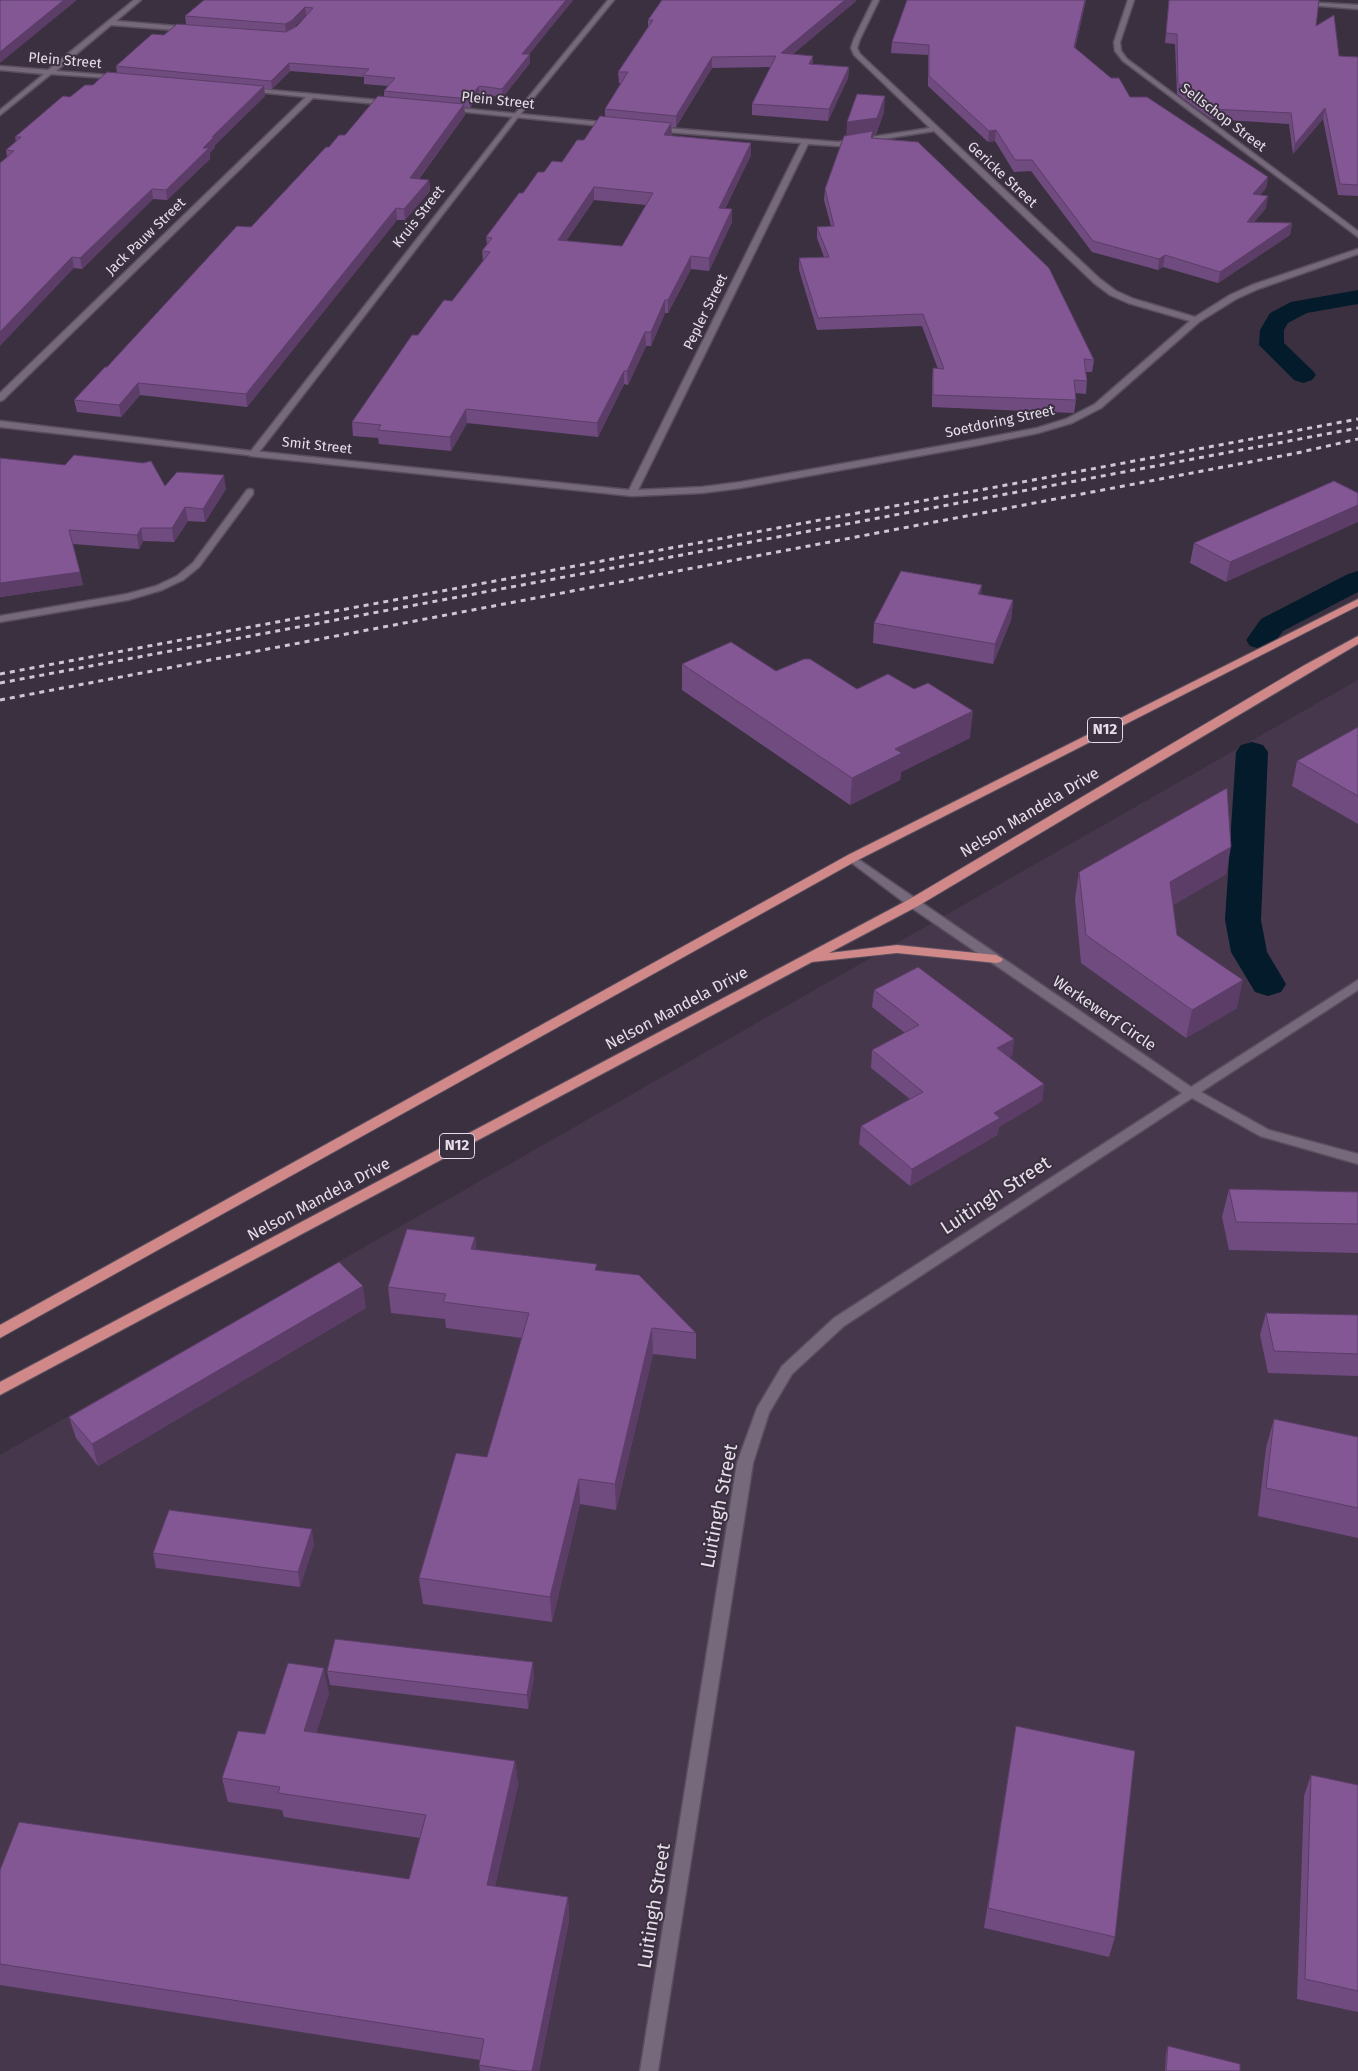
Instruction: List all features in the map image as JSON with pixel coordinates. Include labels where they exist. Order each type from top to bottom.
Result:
[{"type":"highway","name":"N12","points":[[0,1332],[852,858],[1358,602]]},
{"type":"highway","name":"Nelson Mandela Drive","points":[[0,1389],[913,903],[1358,639]]},
{"type":"highway","points":[[806,960],[897,949],[996,959]]},
{"type":"street","points":[[0,113],[138,0]]},
{"type":"street","name":"Kruis Street","points":[[253,454],[516,116],[611,0]]},
{"type":"street","name":"Gericke Street","points":[[876,0],[857,38],[854,48],[857,55],[1097,281],[1113,293],[1131,301],[1196,320]]},
{"type":"street","name":"Sellschop Street","points":[[1131,0],[1117,42],[1118,51],[1125,60],[1358,235]]},
{"type":"street","points":[[1271,0],[1358,6]]},
{"type":"street","points":[[111,23],[192,29]]},
{"type":"street","name":"Plein Street","points":[[0,68],[128,79]]},
{"type":"street","points":[[244,90],[399,104]]},
{"type":"street","name":"Jack Pauw Street","points":[[0,398],[311,96]]},
{"type":"street","name":"Plein Street","points":[[438,108],[622,126]]},
{"type":"street","points":[[651,128],[805,143],[838,144],[934,129]]},
{"type":"street","name":"Pepler Street","points":[[632,493],[805,143]]},
{"type":"street","name":"Soetdoring Street","points":[[632,493],[702,490],[742,485],[974,443],[1038,430],[1069,421],[1098,406],[1196,320],[1233,297],[1358,251]]},
{"type":"street","name":"Smit Street","points":[[0,424],[253,454],[632,493]]},
{"type":"street","points":[[0,619],[128,597],[159,588],[180,578],[196,565],[250,492]]},
{"type":"street","name":"Werkewerf Circle","points":[[852,858],[913,903],[1190,1092],[1265,1133],[1358,1159]]},
{"type":"street","name":"Luitingh Street","points":[[649,2071],[745,1463],[762,1412],[787,1370],[839,1322],[1358,984]]},
{"type":"shaded area","points":[[1358,680],[1358,2071],[0,2071],[0,1455]]},
{"type":"building","points":[[0,0],[64,0],[0,52]]},
{"type":"building","points":[[204,0],[566,0],[522,54],[530,54],[502,89],[479,86],[469,99],[384,91],[395,78],[363,75],[369,69],[289,63],[271,81],[116,66],[152,34],[164,35],[177,24],[286,32],[297,26],[313,8],[305,7],[291,21],[285,24],[185,16]]},
{"type":"building","points":[[662,0],[845,0],[781,53],[813,56],[809,64],[849,67],[829,109],[752,104],[776,56],[712,57],[676,116],[605,109],[628,72],[618,72],[653,20],[648,20]]},
{"type":"building","points":[[907,0],[1085,0],[1074,47],[1111,78],[1119,78],[1130,97],[1147,97],[1268,177],[1253,194],[1268,196],[1247,222],[1292,223],[1220,272],[1165,255],[1159,259],[1093,241],[1032,160],[1015,160],[996,130],[989,131],[929,76],[929,45],[892,42]]},
{"type":"building","points":[[1169,0],[1319,0],[1316,26],[1334,15],[1339,56],[1358,57],[1358,185],[1340,184],[1325,108],[1295,144],[1291,113],[1212,109],[1178,83],[1177,34],[1166,33]]},
{"type":"building","points":[[107,72],[264,86],[212,137],[214,137],[203,148],[209,148],[166,190],[152,189],[80,258],[72,257],[0,332],[0,163],[14,151],[6,150],[21,137],[15,137],[63,96],[70,97],[85,85],[93,85]]},
{"type":"building","points":[[857,94],[885,96],[877,118],[847,122]]},
{"type":"building","points":[[378,96],[464,104],[410,178],[429,180],[404,209],[396,208],[246,394],[138,383],[119,405],[74,400],[107,367],[237,226],[251,227],[326,147],[329,147],[339,135],[345,135]]},
{"type":"building","points":[[600,116],[671,123],[664,135],[751,143],[719,208],[732,209],[709,258],[691,256],[668,300],[665,300],[651,332],[645,332],[627,371],[624,371],[597,423],[466,409],[450,437],[378,430],[381,425],[352,422],[412,335],[418,335],[444,300],[452,301],[490,252],[482,251],[492,238],[486,237],[519,193],[523,193],[538,172],[544,172],[552,161],[562,162],[577,140],[584,140]],"holes":[[[594,187],[653,193],[622,246],[558,240]]]},
{"type":"building","points":[[873,131],[871,138],[918,142],[1049,268],[1094,360],[1084,359],[1087,381],[1074,380],[1076,400],[933,395],[933,368],[944,369],[923,314],[818,318],[799,258],[829,257],[817,227],[834,226],[825,189],[844,136]]},
{"type":"building","points":[[74,455],[143,463],[151,461],[165,486],[177,472],[224,475],[203,509],[185,507],[172,528],[141,528],[137,535],[69,530],[80,572],[0,583],[0,458],[65,465]]},
{"type":"building","points":[[1334,481],[1358,493],[1358,505],[1230,562],[1194,543]]},
{"type":"building","points":[[901,571],[982,585],[978,594],[1013,600],[995,644],[874,623]]},
{"type":"building","points":[[731,642],[776,671],[804,659],[810,659],[857,689],[888,674],[914,689],[928,683],[973,711],[895,749],[902,753],[852,778],[682,664]]},
{"type":"building","points":[[1358,727],[1358,796],[1297,761]]},
{"type":"building","points":[[1227,788],[1231,847],[1170,882],[1177,935],[1243,980],[1192,1010],[1086,935],[1079,872]]},
{"type":"building","points":[[918,967],[1014,1039],[997,1048],[1044,1084],[994,1113],[1000,1118],[912,1169],[861,1126],[923,1092],[872,1050],[919,1025],[874,990]]},
{"type":"building","points":[[1229,1189],[1358,1192],[1358,1224],[1236,1222]]},
{"type":"building","points":[[407,1229],[475,1237],[471,1249],[597,1264],[595,1270],[639,1275],[696,1333],[652,1328],[615,1484],[579,1479],[550,1597],[419,1578],[456,1453],[487,1457],[529,1313],[443,1302],[446,1294],[388,1287]]},
{"type":"building","points":[[339,1262],[363,1286],[92,1444],[69,1417]]},
{"type":"building","points":[[1266,1313],[1358,1315],[1358,1354],[1274,1351]]},
{"type":"building","points":[[1274,1419],[1358,1437],[1358,1508],[1266,1488]]},
{"type":"building","points":[[169,1510],[312,1529],[298,1572],[153,1553]]},
{"type":"building","points":[[335,1639],[533,1662],[527,1695],[327,1671]]},
{"type":"building","points":[[288,1663],[324,1668],[304,1731],[515,1761],[487,1885],[568,1897],[532,2071],[517,2071],[479,2065],[484,2039],[0,1964],[0,1870],[19,1822],[409,1879],[426,1815],[278,1793],[280,1787],[222,1778],[238,1731],[265,1734]]},
{"type":"building","points":[[1016,1726],[1135,1751],[1115,1937],[988,1908]]},
{"type":"building","points":[[1311,1775],[1358,1785],[1358,1991],[1305,1979]]},
{"type":"building","points":[[1168,2046],[1240,2064],[1240,2071],[1166,2071]]},
{"type":"waterway","points":[[1303,375],[1271,345],[1272,330],[1279,318],[1300,307],[1358,297]]},
{"type":"waterway","points":[[1261,640],[1272,625],[1358,580]]},
{"type":"waterway","points":[[1252,752],[1243,920],[1249,952],[1268,984]]},
{"type":"railway","points":[[0,674],[1358,419]]},
{"type":"railway","points":[[0,683],[1358,428]]},
{"type":"railway","points":[[0,700],[1297,453],[1358,439]]}]
